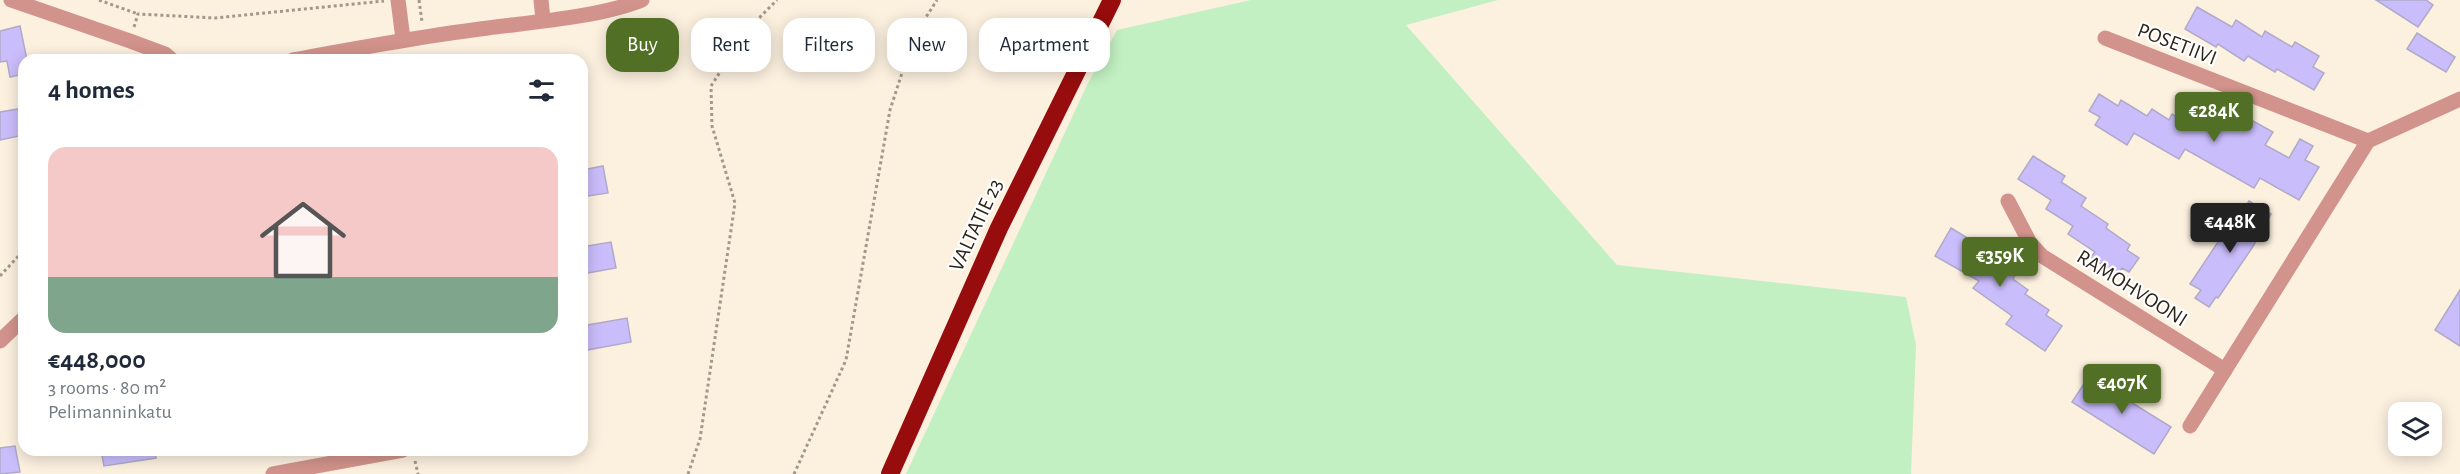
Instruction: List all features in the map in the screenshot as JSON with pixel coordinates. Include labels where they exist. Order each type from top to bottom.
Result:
[{"type":"highway","name":"VALTATIE 23","points":[[890,474],[999,228],[1112,0]]},
{"type":"street","points":[[11,0],[165,54]]},
{"type":"street","points":[[398,0],[403,39]]},
{"type":"street","points":[[541,0],[543,20]]},
{"type":"street","points":[[351,54],[403,39],[543,20],[627,6],[642,0]]},
{"type":"street","name":"POSETIIVI","points":[[2105,38],[2368,141]]},
{"type":"street","points":[[2190,426],[2368,141],[2460,99]]},
{"type":"street","name":"RAMOHVOONI","points":[[2008,201],[2030,243],[2042,256],[2225,370]]},
{"type":"street","points":[[0,342],[18,324]]},
{"type":"street","points":[[273,474],[370,456]]},
{"type":"path","points":[[99,0],[138,14],[215,18],[391,0]]},
{"type":"path","points":[[419,0],[424,36]]},
{"type":"path","points":[[688,474],[700,439],[735,203],[712,126],[711,86],[748,29],[777,0]]},
{"type":"path","points":[[794,474],[846,360],[890,110],[914,36],[937,0]]},
{"type":"path","points":[[130,41],[138,14]]},
{"type":"path","points":[[0,276],[18,256]]},
{"type":"green space","points":[[1251,0],[1498,0],[1406,25],[1617,265],[1906,297],[1916,345],[1911,474],[906,474],[1087,85],[1094,72],[1110,72],[1110,43],[1117,30]]},
{"type":"building","points":[[2376,0],[2426,0],[2433,5],[2418,27]]},
{"type":"building","points":[[2197,7],[2232,27],[2236,20],[2262,37],[2265,31],[2292,47],[2295,42],[2319,56],[2313,67],[2324,73],[2314,90],[2277,69],[2275,72],[2248,56],[2244,61],[2218,44],[2216,47],[2185,29]]},
{"type":"building","points":[[20,26],[26,54],[18,54],[18,75],[10,77],[7,61],[0,62],[0,31]]},
{"type":"building","points":[[2417,33],[2455,57],[2446,72],[2407,49]]},
{"type":"building","points":[[2099,94],[2118,106],[2121,100],[2147,116],[2152,109],[2169,120],[2172,114],[2195,128],[2213,99],[2273,132],[2265,145],[2289,158],[2300,139],[2313,146],[2305,160],[2319,167],[2299,200],[2260,178],[2254,188],[2185,149],[2179,159],[2134,133],[2127,145],[2095,125],[2100,117],[2089,111]]},
{"type":"building","points":[[18,109],[18,136],[0,140],[0,112]]},
{"type":"building","points":[[2033,156],[2065,176],[2061,182],[2086,198],[2081,206],[2108,224],[2106,228],[2130,245],[2127,250],[2139,258],[2129,272],[2122,268],[2117,275],[2091,257],[2095,252],[2068,234],[2073,226],[2046,209],[2051,200],[2018,179]]},
{"type":"building","points":[[603,166],[608,193],[588,196],[588,169]]},
{"type":"building","points":[[2249,201],[2271,214],[2252,248],[2218,298],[2216,297],[2209,307],[2195,298],[2201,290],[2190,284],[2226,230],[2229,233]]},
{"type":"building","points":[[1951,228],[1992,253],[1990,257],[2015,275],[2013,279],[2028,290],[2025,294],[2049,310],[2046,315],[2062,326],[2045,351],[2006,324],[2012,316],[1973,288],[1979,281],[1935,256]]},
{"type":"building","points":[[611,242],[616,268],[588,273],[588,246]]},
{"type":"building","points":[[2460,290],[2460,346],[2435,330]]},
{"type":"building","points":[[627,318],[631,342],[588,350],[588,325]]},
{"type":"building","points":[[2089,376],[2171,427],[2154,454],[2072,402]]},
{"type":"building","points":[[15,446],[20,472],[0,474],[0,448]]},
{"type":"building","points":[[102,456],[156,456],[156,458],[104,466]]}]
